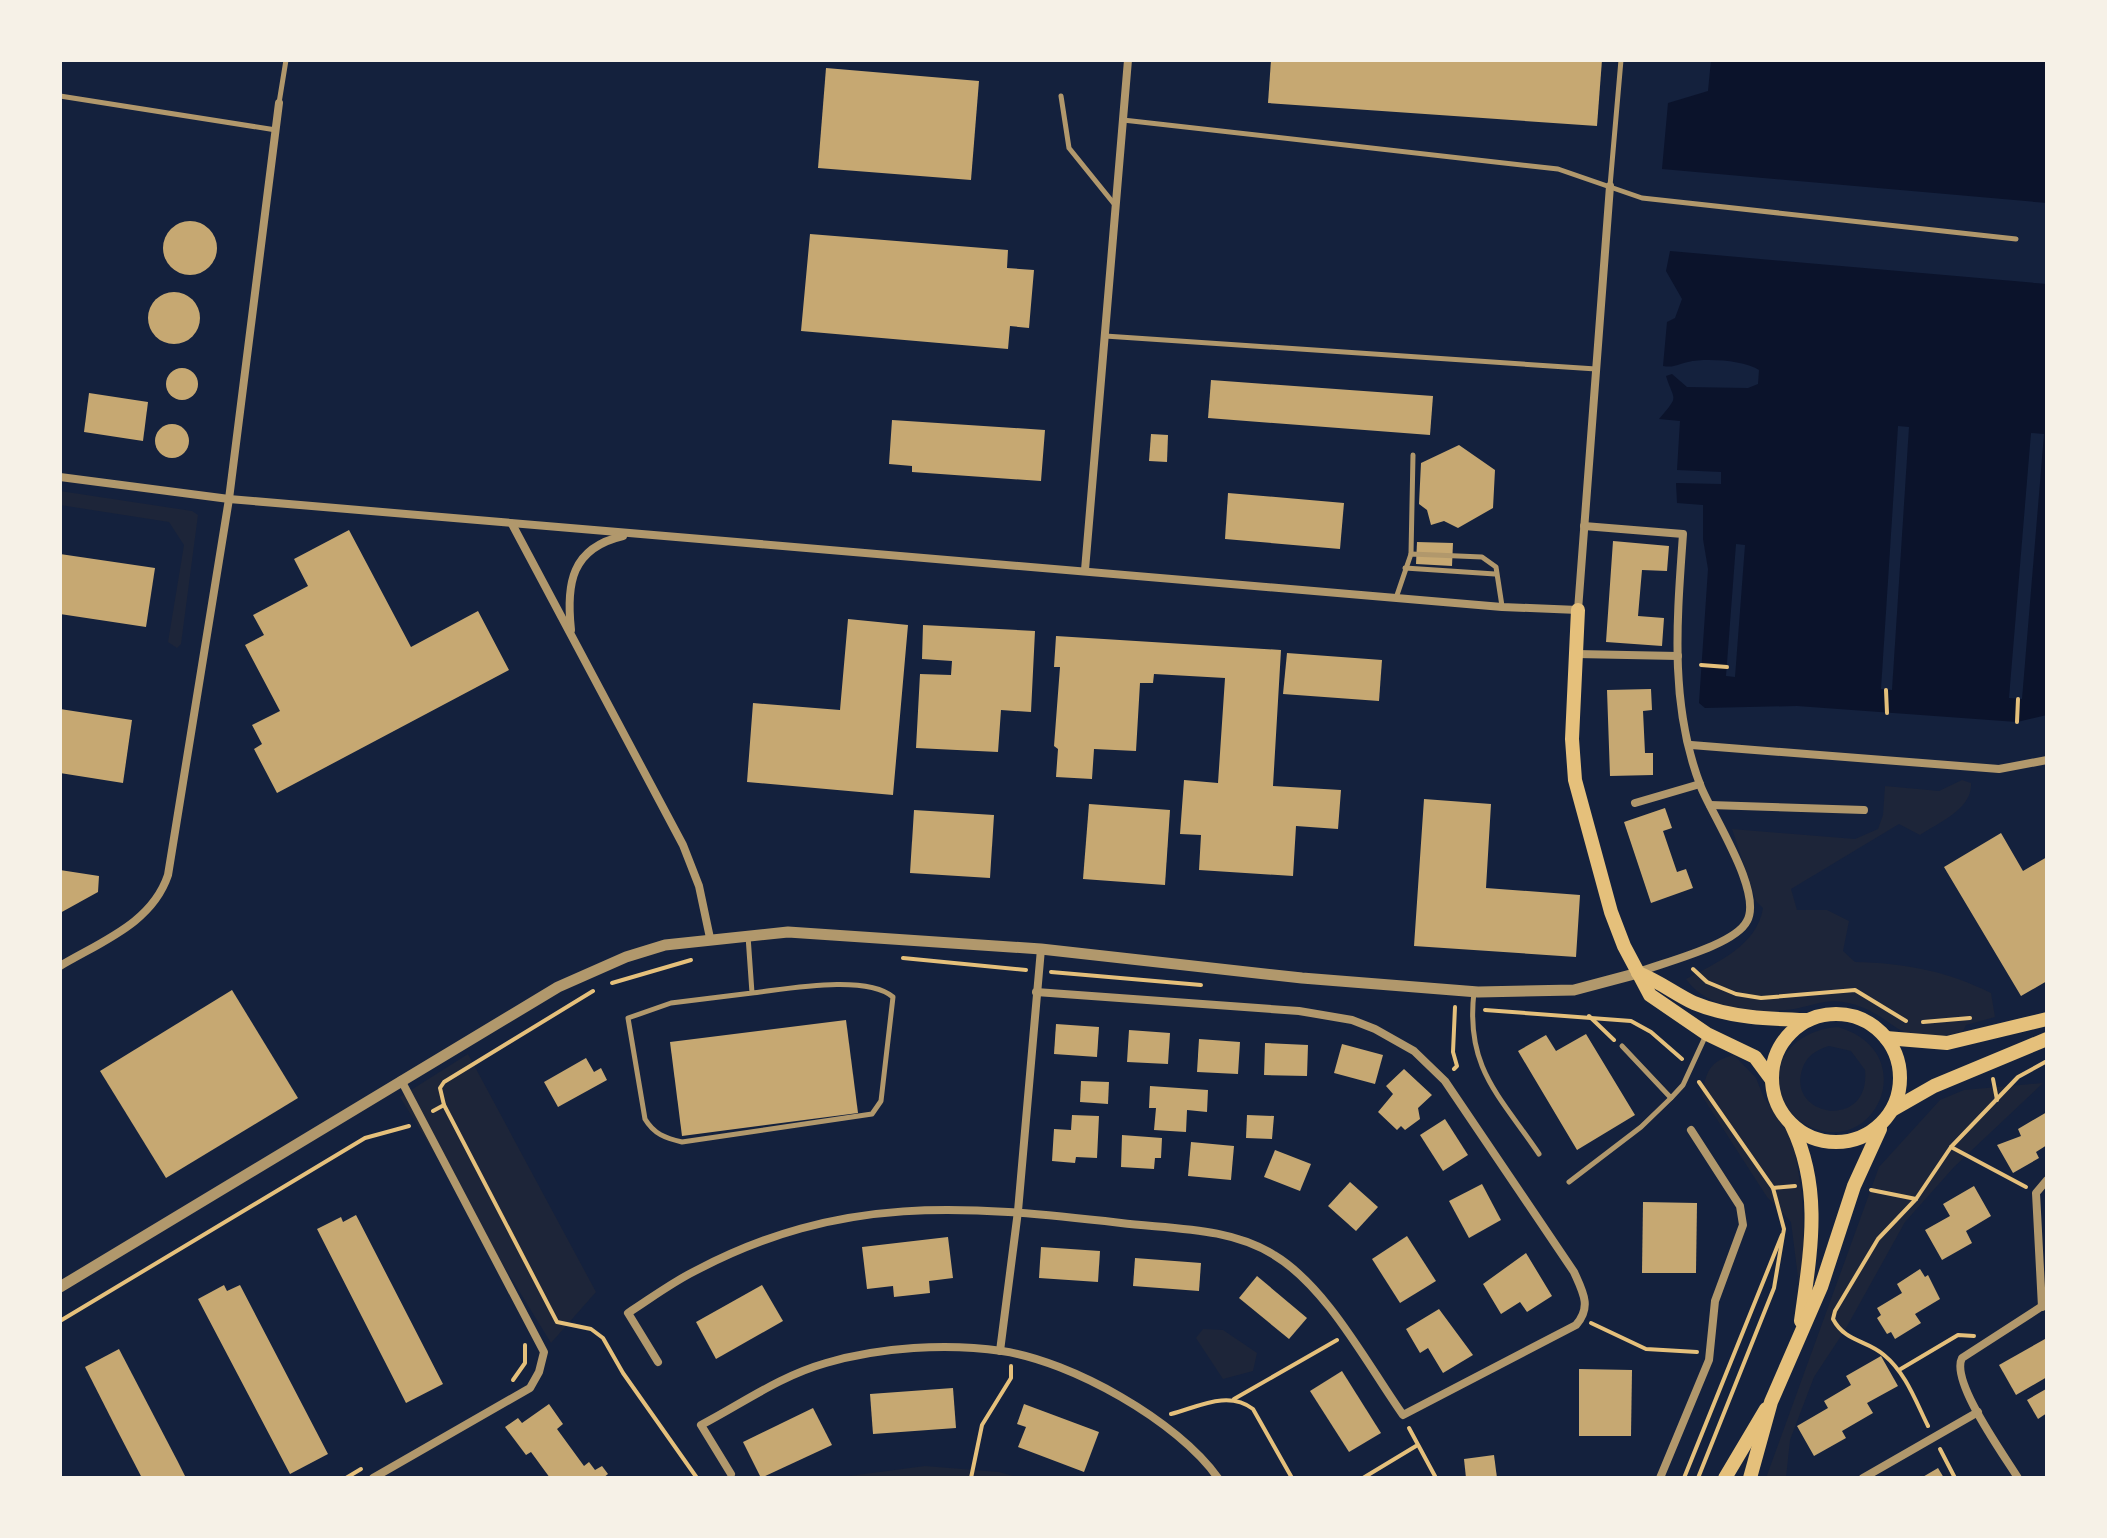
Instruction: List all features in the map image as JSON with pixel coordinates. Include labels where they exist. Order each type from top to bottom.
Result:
[{"type":"main road","points":[[1578,610],[1572,739],[1581,811],[1611,912],[1650,995],[1707,1034],[1755,1057],[1772,1080],[1775,1096],[1805,1161],[1813,1224],[1799,1337]]},
{"type":"main road","points":[[1638,973],[1665,983],[1692,1002],[1722,1012],[1767,1019],[1809,1020],[1825,1015],[1851,1016],[1874,1026],[1886,1038],[1896,1055],[1900,1073],[1899,1093],[1864,1159],[1821,1287],[1771,1402],[1750,1478]]},
{"type":"main road","points":[[1886,1038],[1947,1043],[2047,1019]]},
{"type":"main road","points":[[1772,1080],[1782,1045],[1809,1020]]},
{"type":"main road","points":[[1790,1123],[1807,1135],[1827,1142],[1858,1138],[1934,1086],[2047,1039]]},
{"type":"main road","points":[[1725,1478],[1771,1402]]},
{"type":"street","points":[[1085,570],[1128,60]]},
{"type":"street","points":[[60,966],[149,912],[161,896],[179,825],[229,499],[279,103]]},
{"type":"street","points":[[60,477],[229,499],[512,524],[1502,607],[1578,610],[1610,186]]},
{"type":"street","points":[[512,524],[687,854],[699,886],[710,938]]},
{"type":"street","points":[[60,1287],[558,987],[641,952],[710,938],[818,933],[1041,949],[1302,978],[1474,991],[1574,990],[1638,973],[1732,937],[1748,921],[1752,908],[1751,895],[1700,784],[1678,695],[1683,534],[1584,526]]},
{"type":"street","points":[[572,635],[568,591],[580,562],[606,541],[635,534]]},
{"type":"street","points":[[1576,654],[1678,656]]},
{"type":"street","points":[[1691,745],[1999,769],[2047,760]]},
{"type":"street","points":[[1635,803],[1700,784]]},
{"type":"street","points":[[1710,805],[1864,810]]},
{"type":"street","points":[[1000,1351],[1018,1211],[1041,949]]},
{"type":"street","points":[[658,1362],[628,1313],[692,1272],[741,1249],[812,1224],[867,1212],[922,1208],[1018,1211],[1239,1237],[1291,1266],[1317,1293],[1403,1415],[1576,1325],[1582,1318],[1585,1297],[1574,1272],[1445,1081],[1414,1051],[1352,1020],[1268,1007],[1036,992]]},
{"type":"street","points":[[373,1478],[530,1388],[539,1372],[544,1352],[401,1080]]},
{"type":"street","points":[[1660,1478],[1709,1360],[1715,1301],[1743,1225],[1740,1206],[1691,1130]]},
{"type":"street","points":[[2018,1478],[1962,1383],[1958,1364],[1987,1341],[2045,1305],[2036,1193],[2047,1180]]},
{"type":"street","points":[[731,1474],[701,1425],[785,1378],[835,1360],[886,1351],[1000,1351],[1084,1380],[1151,1416],[1187,1443],[1218,1478]]},
{"type":"street","points":[[1863,1478],[1978,1412]]},
{"type":"lane","points":[[279,103],[286,60]]},
{"type":"lane","points":[[1610,186],[1621,60]]},
{"type":"lane","points":[[60,96],[276,130]]},
{"type":"lane","points":[[1061,96],[1069,148],[1116,206]]},
{"type":"lane","points":[[1123,120],[1558,169],[1642,198],[2016,239]]},
{"type":"lane","points":[[1105,336],[1596,369]]},
{"type":"lane","points":[[1396,598],[1411,554],[1413,455]]},
{"type":"lane","points":[[1411,554],[1482,557],[1491,561],[1502,607]]},
{"type":"lane","points":[[1404,568],[1495,574]]},
{"type":"lane","points":[[748,935],[752,993]]},
{"type":"lane","points":[[829,985],[882,988],[893,997],[881,1101],[872,1114],[682,1142],[666,1139],[652,1130],[645,1119],[628,1018],[671,1003],[752,993],[829,985]]},
{"type":"lane","points":[[1474,991],[1473,1046],[1481,1069],[1539,1154]]},
{"type":"lane","points":[[1569,1182],[1641,1127],[1671,1098],[1683,1085],[1707,1034]]},
{"type":"lane","points":[[1622,1046],[1671,1098]]},
{"type":"path","points":[[1701,665],[1727,667]]},
{"type":"path","points":[[1886,690],[1887,713]]},
{"type":"path","points":[[2017,722],[2018,699]]},
{"type":"path","points":[[899,957],[1213,986]]},
{"type":"path","points":[[1680,957],[1707,982],[1736,994],[1793,997],[1832,989],[1855,990],[1906,1021],[1981,1017]]},
{"type":"path","points":[[610,984],[645,970],[693,960]]},
{"type":"path","points":[[557,1322],[444,1105],[440,1088],[444,1082],[598,988]]},
{"type":"path","points":[[1441,1006],[1507,1012]]},
{"type":"path","points":[[1445,1081],[1457,1066],[1453,1052],[1455,1007]]},
{"type":"path","points":[[1589,1016],[1595,1025],[1622,1046]]},
{"type":"path","points":[[1955,1478],[1899,1370],[1882,1352],[1844,1335],[1833,1319],[1878,1239],[1916,1199],[1951,1147],[2018,1077],[2047,1061]]},
{"type":"path","points":[[1993,1077],[1997,1100]]},
{"type":"path","points":[[60,1321],[365,1138],[404,1129],[444,1105]]},
{"type":"path","points":[[1951,1147],[2036,1193]]},
{"type":"path","points":[[1698,1478],[1774,1288],[1784,1229],[1773,1188],[1801,1185]]},
{"type":"path","points":[[1862,1188],[1916,1199]]},
{"type":"path","points":[[1684,1478],[1784,1229]]},
{"type":"path","points":[[1582,1318],[1660,1352],[1699,1352],[1711,1342]]},
{"type":"path","points":[[503,1388],[525,1363],[523,1346],[557,1322],[591,1329],[603,1338],[623,1373],[697,1478]]},
{"type":"path","points":[[1899,1370],[1958,1335],[1969,1333],[1987,1341]]},
{"type":"path","points":[[1151,1416],[1233,1400],[1346,1334]]},
{"type":"path","points":[[971,1478],[986,1413],[1011,1378],[1011,1353]]},
{"type":"path","points":[[1233,1400],[1253,1409],[1292,1478]]},
{"type":"path","points":[[1403,1415],[1416,1446],[1436,1478]]},
{"type":"path","points":[[1363,1478],[1416,1446]]},
{"type":"path","points":[[346,1478],[368,1465]]},
{"type":"shaded area","points":[[1711,60],[2047,60],[2047,203],[1662,169],[1668,103],[1708,91]]},
{"type":"shaded area","points":[[1670,251],[2047,284],[2047,715],[2017,722],[1797,706],[1705,708],[1699,703],[1708,569],[1703,539],[1703,505],[1677,503],[1676,483],[1721,484],[1721,472],[1677,470],[1680,421],[1659,419],[1673,401],[1666,376],[1672,374],[1687,387],[1748,388],[1758,384],[1759,370],[1744,364],[1714,360],[1663,366],[1667,322],[1675,318],[1682,299],[1666,271]]},
{"type":"shaded area","points":[[60,491],[192,511],[198,515],[181,644],[177,648],[168,642],[184,545],[169,522],[60,505]]},
{"type":"shaded area","points":[[1962,780],[1971,783],[1970,792],[1960,808],[1945,820],[1920,835],[1899,824],[1791,889],[1797,910],[1827,910],[1849,921],[1843,951],[1855,962],[1925,970],[1975,985],[1991,993],[1995,1017],[1966,1025],[1963,1031],[1922,1037],[1897,1028],[1861,1007],[1837,1001],[1780,1011],[1735,1008],[1707,998],[1686,979],[1744,943],[1753,933],[1763,908],[1756,901],[1732,829],[1855,839],[1878,829],[1883,815],[1885,786],[1939,791]]},
{"type":"shaded area","points":[[1838,1027],[1864,1040],[1879,1058],[1884,1078],[1880,1098],[1870,1116],[1853,1128],[1832,1132],[1808,1126],[1795,1117],[1783,1100],[1779,1080],[1780,1067],[1792,1046],[1825,1029]],"holes":[[[1829,1046],[1851,1051],[1865,1070],[1863,1089],[1856,1102],[1844,1109],[1817,1107],[1806,1098],[1801,1086],[1806,1061]]]},
{"type":"shaded area","points":[[468,1054],[596,1292],[551,1343],[400,1097]]},
{"type":"shaded area","points":[[1734,1055],[1756,1078],[1764,1098],[1792,1134],[1802,1194],[1804,1244],[1800,1293],[1791,1222],[1767,1197],[1702,1096],[1710,1069]]},
{"type":"shaded area","points":[[2043,1083],[1954,1167],[1905,1222],[1845,1330],[1814,1377],[1790,1440],[1786,1478],[1766,1478],[1879,1167],[1940,1100],[1964,1090]]},
{"type":"shaded area","points":[[1203,1329],[1223,1330],[1257,1353],[1253,1371],[1223,1379],[1196,1338]]},
{"type":"shaded area","points":[[925,1466],[999,1472],[1021,1478],[834,1478]]},
{"type":"pier","points":[[1898,426],[1909,427],[1892,690],[1881,689]]},
{"type":"pier","points":[[2031,433],[2044,434],[2022,699],[2009,698]]},
{"type":"pier","points":[[1736,544],[1745,545],[1735,677],[1726,676]]},
{"type":"building","points":[[1271,60],[1602,60],[1597,126],[1268,103]]},
{"type":"building","points":[[826,68],[979,81],[971,180],[818,168]]},
{"type":"building","points":[[190,221],[209,229],[217,248],[209,267],[190,275],[171,267],[163,248],[171,229]]},
{"type":"building","points":[[810,234],[1008,250],[1007,268],[1034,270],[1029,328],[1010,326],[1008,349],[801,331]]},
{"type":"building","points":[[174,292],[193,299],[200,318],[193,337],[174,344],[155,337],[148,318],[155,299]]},
{"type":"building","points":[[182,368],[193,373],[198,384],[193,395],[182,400],[171,395],[166,384],[171,373]]},
{"type":"building","points":[[1211,380],[1433,396],[1430,435],[1208,418]]},
{"type":"building","points":[[89,393],[148,402],[143,441],[84,432]]},
{"type":"building","points":[[892,420],[1045,430],[1041,481],[912,472],[912,466],[889,464]]},
{"type":"building","points":[[172,424],[184,429],[189,441],[184,453],[172,458],[160,453],[155,441],[160,429]]},
{"type":"building","points":[[1151,434],[1168,435],[1167,462],[1149,461]]},
{"type":"building","points":[[1459,445],[1495,470],[1493,508],[1458,528],[1444,521],[1431,525],[1427,510],[1419,504],[1421,463]]},
{"type":"building","points":[[1228,493],[1344,503],[1340,549],[1225,539]]},
{"type":"building","points":[[349,530],[411,647],[478,611],[509,670],[277,793],[254,749],[262,744],[252,725],[280,711],[245,645],[264,635],[253,615],[308,586],[294,559]]},
{"type":"building","points":[[1613,541],[1669,546],[1667,571],[1642,570],[1638,616],[1664,618],[1662,646],[1606,642]]},
{"type":"building","points":[[1417,542],[1453,543],[1452,566],[1416,564]]},
{"type":"building","points":[[60,554],[155,568],[146,627],[60,614]]},
{"type":"building","points":[[848,619],[908,625],[893,795],[747,782],[753,703],[840,710]]},
{"type":"building","points":[[923,625],[1035,631],[1031,712],[1001,710],[998,752],[916,748],[920,674],[951,675],[952,661],[922,659]]},
{"type":"building","points":[[1056,636],[1281,650],[1273,786],[1341,790],[1338,829],[1296,826],[1293,876],[1199,870],[1201,835],[1180,834],[1184,780],[1218,783],[1225,678],[1154,674],[1153,683],[1140,683],[1136,751],[1094,749],[1092,779],[1056,777],[1058,749],[1054,746],[1060,667],[1054,667]]},
{"type":"building","points":[[1287,653],[1382,660],[1379,701],[1283,694]]},
{"type":"building","points":[[1651,689],[1652,710],[1643,711],[1645,753],[1653,753],[1653,775],[1610,776],[1607,690]]},
{"type":"building","points":[[60,709],[132,720],[123,783],[60,773]]},
{"type":"building","points":[[1424,799],[1491,804],[1486,888],[1580,895],[1576,957],[1414,946]]},
{"type":"building","points":[[1089,804],[1170,810],[1165,885],[1083,879]]},
{"type":"building","points":[[1665,808],[1672,828],[1663,831],[1677,872],[1686,869],[1693,888],[1651,903],[1624,822]]},
{"type":"building","points":[[914,810],[994,815],[990,878],[910,873]]},
{"type":"building","points":[[2001,833],[2023,871],[2047,857],[2047,981],[2021,996],[1944,867]]},
{"type":"building","points":[[60,870],[99,876],[98,892],[60,913]]},
{"type":"building","points":[[232,990],[298,1098],[166,1178],[100,1071]]},
{"type":"building","points":[[846,1020],[858,1113],[682,1136],[670,1042]]},
{"type":"building","points":[[1056,1024],[1099,1027],[1097,1057],[1054,1054]]},
{"type":"building","points":[[1129,1030],[1170,1033],[1168,1064],[1127,1062]]},
{"type":"building","points":[[1586,1034],[1635,1115],[1577,1150],[1518,1051],[1546,1035],[1556,1051]]},
{"type":"building","points":[[1199,1039],[1240,1042],[1238,1074],[1197,1072]]},
{"type":"building","points":[[1265,1043],[1308,1045],[1307,1076],[1264,1075]]},
{"type":"building","points":[[1342,1044],[1383,1055],[1375,1084],[1334,1073]]},
{"type":"building","points":[[586,1058],[594,1072],[601,1068],[607,1080],[558,1107],[544,1082]]},
{"type":"building","points":[[1404,1069],[1432,1095],[1418,1108],[1420,1119],[1405,1130],[1401,1126],[1397,1130],[1378,1112],[1393,1094],[1386,1086]]},
{"type":"building","points":[[1081,1081],[1109,1082],[1108,1104],[1080,1102]]},
{"type":"building","points":[[1150,1086],[1208,1090],[1207,1112],[1187,1110],[1186,1132],[1154,1130],[1156,1108],[1149,1108]]},
{"type":"building","points":[[2047,1112],[2047,1145],[2036,1152],[2039,1158],[2013,1173],[1997,1145],[2021,1136],[2018,1129]]},
{"type":"building","points":[[1072,1115],[1099,1116],[1097,1158],[1076,1157],[1075,1163],[1052,1161],[1054,1129],[1071,1130]]},
{"type":"building","points":[[1247,1115],[1274,1116],[1272,1139],[1246,1138]]},
{"type":"building","points":[[1445,1119],[1468,1155],[1443,1171],[1420,1135]]},
{"type":"building","points":[[1122,1135],[1162,1138],[1161,1158],[1155,1158],[1154,1169],[1121,1167]]},
{"type":"building","points":[[1191,1142],[1234,1146],[1231,1180],[1188,1176]]},
{"type":"building","points":[[1275,1150],[1311,1164],[1300,1191],[1264,1177]]},
{"type":"building","points":[[1350,1182],[1378,1207],[1356,1231],[1328,1206]]},
{"type":"building","points":[[1482,1184],[1501,1220],[1469,1238],[1449,1201]]},
{"type":"building","points":[[1974,1186],[1991,1216],[1966,1231],[1972,1243],[1942,1260],[1925,1230],[1950,1216],[1943,1204]]},
{"type":"building","points":[[1643,1202],[1697,1203],[1696,1273],[1642,1273]]},
{"type":"building","points":[[356,1215],[443,1384],[406,1403],[317,1229],[341,1217],[343,1222]]},
{"type":"building","points":[[1407,1236],[1436,1281],[1400,1303],[1372,1259]]},
{"type":"building","points":[[948,1237],[953,1278],[929,1281],[930,1293],[894,1297],[893,1286],[867,1289],[862,1247]]},
{"type":"building","points":[[1041,1247],[1100,1251],[1098,1282],[1039,1278]]},
{"type":"building","points":[[1526,1253],[1552,1296],[1527,1312],[1520,1302],[1501,1314],[1483,1284]]},
{"type":"building","points":[[1135,1258],[1201,1263],[1199,1291],[1133,1286]]},
{"type":"building","points":[[1920,1269],[1925,1277],[1928,1275],[1940,1299],[1915,1314],[1921,1323],[1895,1339],[1891,1332],[1887,1334],[1877,1318],[1881,1315],[1877,1308],[1902,1293],[1897,1284]]},
{"type":"building","points":[[1257,1276],[1307,1318],[1289,1339],[1239,1298]]},
{"type":"building","points":[[224,1285],[227,1291],[240,1285],[328,1454],[290,1474],[198,1299]]},
{"type":"building","points":[[762,1285],[783,1321],[716,1359],[696,1322]]},
{"type":"building","points":[[1439,1309],[1473,1355],[1443,1373],[1428,1348],[1420,1353],[1406,1329]]},
{"type":"building","points":[[2045,1339],[2047,1377],[2016,1395],[1999,1365]]},
{"type":"building","points":[[119,1349],[186,1478],[142,1478],[116,1428],[85,1367]]},
{"type":"building","points":[[1881,1356],[1898,1386],[1867,1403],[1873,1413],[1842,1431],[1846,1438],[1814,1456],[1797,1426],[1828,1408],[1824,1401],[1851,1385],[1846,1376]]},
{"type":"building","points":[[1579,1369],[1632,1370],[1631,1436],[1579,1436]]},
{"type":"building","points":[[1342,1371],[1381,1433],[1349,1452],[1310,1391]]},
{"type":"building","points":[[953,1388],[956,1428],[873,1434],[870,1394]]},
{"type":"building","points":[[2046,1389],[2047,1413],[2038,1419],[2027,1400]]},
{"type":"building","points":[[549,1404],[563,1424],[557,1429],[584,1466],[589,1462],[595,1470],[602,1466],[608,1474],[603,1478],[550,1478],[531,1452],[526,1455],[505,1427],[518,1418],[522,1423]]},
{"type":"building","points":[[1024,1404],[1099,1432],[1084,1472],[1018,1447],[1026,1427],[1017,1424]]},
{"type":"building","points":[[813,1408],[832,1445],[761,1478],[743,1442]]},
{"type":"building","points":[[1494,1455],[1497,1478],[1466,1478],[1464,1459]]},
{"type":"building","points":[[1938,1468],[1944,1478],[1921,1478]]}]
